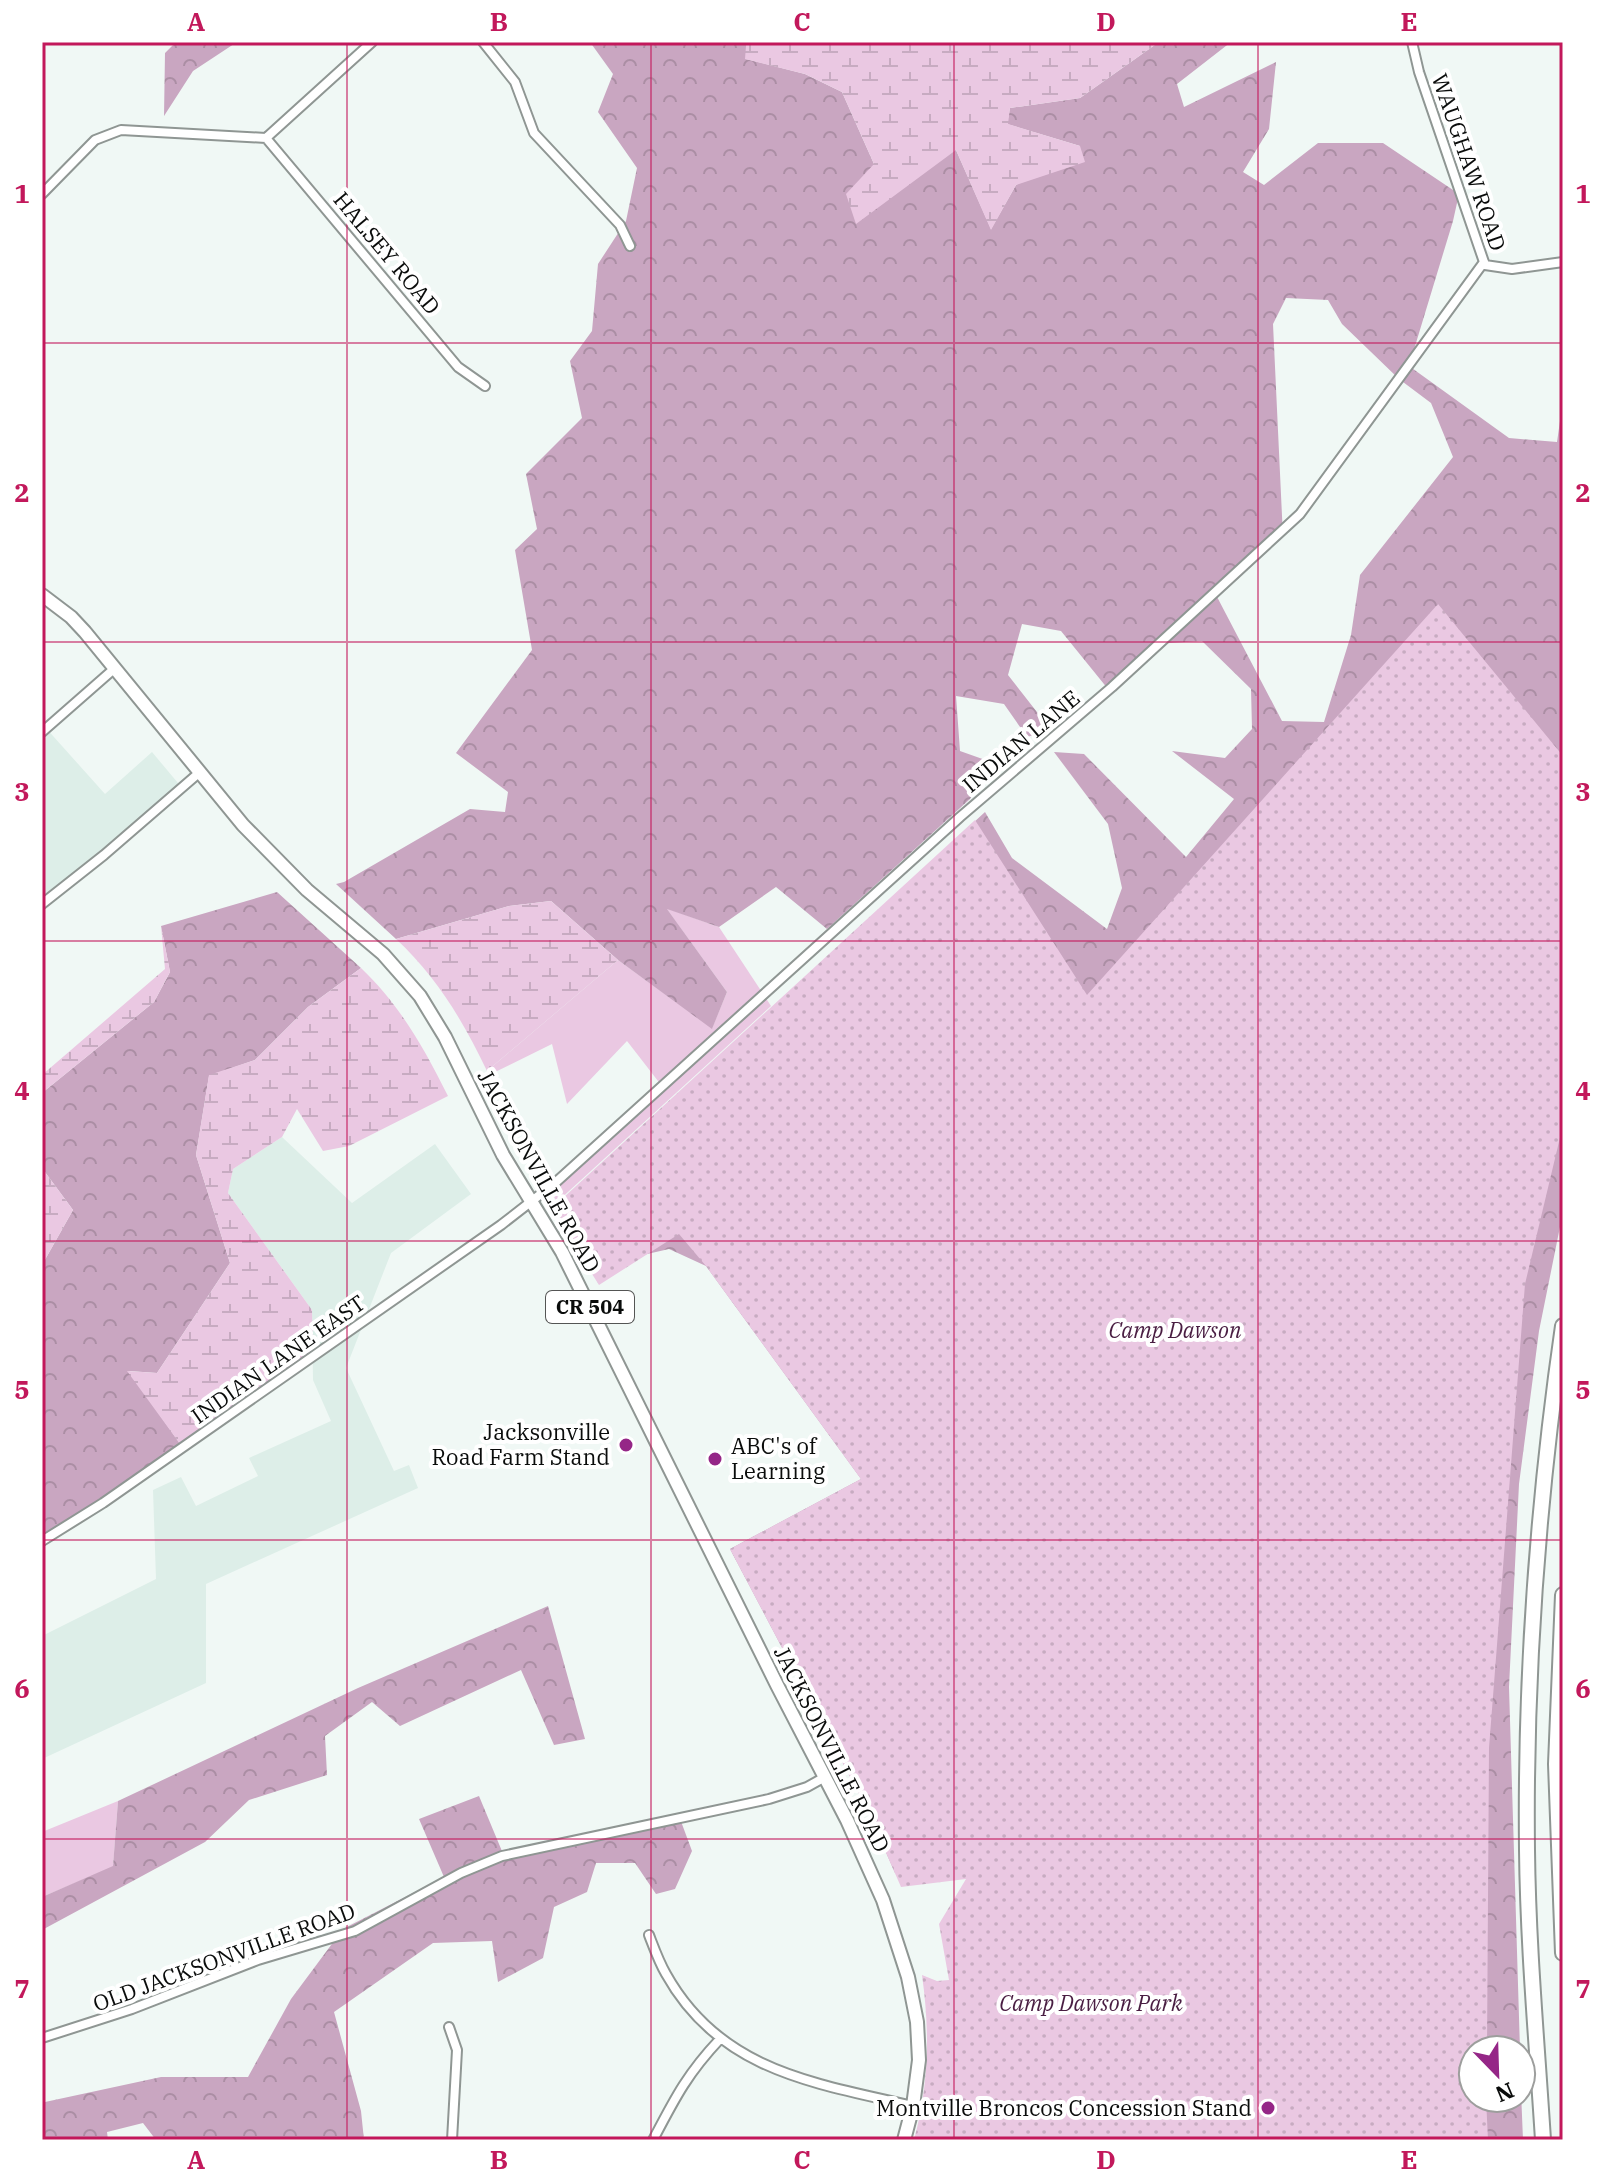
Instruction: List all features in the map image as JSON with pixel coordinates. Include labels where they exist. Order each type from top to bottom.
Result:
[{"type":"highway","points":[[1543,2140],[1528,1886],[1529,1712],[1541,1509],[1563,1326]]},
{"type":"highway","points":[[1563,1595],[1556,1764],[1563,1953]]},
{"type":"main road","name":"JACKSONVILLE ROAD","points":[[42,595],[71,617],[243,825],[307,890],[383,954],[420,996],[445,1037],[492,1133],[562,1252],[613,1351],[868,1863],[894,1929],[917,2022],[919,2060],[913,2106],[904,2140]]},
{"type":"street","points":[[42,194],[95,140],[121,130],[266,138],[372,42]]},
{"type":"street","points":[[483,42],[515,82],[534,133],[620,225],[630,246]]},
{"type":"street","name":"WAUGHAW ROAD","points":[[1412,42],[1419,72],[1485,265],[1512,269],[1563,262]]},
{"type":"street","name":"HALSEY ROAD","points":[[266,138],[458,367],[485,386]]},
{"type":"street","points":[[42,176],[51,186]]},
{"type":"street","name":"INDIAN LANE","points":[[531,1202],[1281,534],[1314,498],[1484,262]]},
{"type":"street","points":[[42,732],[115,668]]},
{"type":"street","points":[[42,904],[200,772]]},
{"type":"street","name":"INDIAN LANE EAST","points":[[42,1541],[103,1503],[531,1202]]},
{"type":"street","name":"OLD JACKSONVILLE ROAD","points":[[42,2038],[132,2009],[258,1960],[355,1931],[457,1875],[502,1856],[758,1801],[807,1787],[825,1777]]},
{"type":"street","points":[[649,1935],[671,1983],[709,2031],[720,2039],[763,2065],[806,2081],[913,2106]]},
{"type":"street","points":[[449,2027],[457,2050],[452,2140]]},
{"type":"street","points":[[653,2140],[679,2088],[720,2039]]},
{"type":"shaded area","points":[[45,727],[105,794],[152,752],[183,789],[121,846],[42,911],[42,730]]},
{"type":"shaded area","points":[[282,1137],[352,1203],[435,1144],[471,1194],[391,1253],[346,1368],[394,1471],[409,1465],[418,1488],[206,1584],[206,1683],[42,1759],[42,1636],[156,1579],[153,1490],[181,1477],[196,1506],[258,1476],[249,1458],[331,1421],[313,1380],[312,1310],[228,1193],[233,1169]]},
{"type":"green space","points":[[176,42],[237,42],[193,71],[164,116],[165,53]]},
{"type":"green space","points":[[590,42],[750,42],[746,46],[746,59],[805,74],[842,92],[874,164],[956,150],[991,229],[1016,185],[1080,146],[1007,124],[1010,108],[1080,98],[1159,42],[1231,42],[1177,84],[1184,107],[1276,62],[1269,129],[1243,172],[1264,185],[1318,143],[1383,143],[1459,194],[1409,366],[1509,438],[1557,442],[1563,400],[1563,1212],[1539,1331],[1519,1484],[1509,1687],[1520,2034],[1457,2034],[1457,2114],[1522,2114],[1523,2140],[1319,2140],[1305,1806],[895,1873],[867,1809],[730,1549],[861,1479],[706,1266],[669,1249],[595,1266],[748,1030],[985,812],[1012,858],[1107,929],[1122,888],[1108,824],[1054,752],[1084,754],[1186,857],[1234,799],[1172,751],[1225,758],[1252,729],[1251,689],[1202,641],[1154,644],[1108,689],[1061,631],[1022,624],[1008,675],[1051,730],[1027,737],[1004,704],[956,696],[960,751],[991,762],[970,799],[827,929],[776,887],[719,927],[667,909],[727,992],[712,1029],[618,960],[551,901],[509,906],[396,939],[336,884],[470,809],[505,812],[508,792],[456,753],[532,650],[515,550],[537,529],[526,474],[582,418],[570,361],[592,331],[598,264],[626,221],[637,168],[598,112],[613,74]],"holes":[[[1286,298],[1328,300],[1342,324],[1399,379],[1431,403],[1453,457],[1360,575],[1351,635],[1324,722],[1282,721],[1215,593],[1283,537],[1273,324]]]},
{"type":"green space","points":[[750,42],[1159,42],[1080,98],[1010,108],[1008,124],[1080,146],[1085,162],[1016,185],[991,230],[956,150],[856,224],[846,194],[874,164],[842,92],[805,74],[745,59],[746,46]]},
{"type":"green space","name":"Camp Dawson","points":[[1438,604],[1563,756],[1563,1125],[1525,1284],[1489,1748],[1487,2034],[1457,2034],[1457,2114],[1487,2114],[1488,2140],[914,2140],[923,2099],[927,2058],[922,1975],[937,1981],[949,1980],[939,1924],[966,1879],[901,1887],[867,1809],[730,1549],[861,1479],[706,1266],[679,1234],[599,1285],[551,1209],[975,820],[1087,995]]},
{"type":"green space","points":[[277,892],[361,968],[308,1007],[255,1060],[209,1076],[196,1155],[230,1263],[157,1373],[129,1371],[183,1448],[42,1545],[42,1265],[73,1210],[42,1168],[42,1093],[154,1002],[170,972],[161,926]]},
{"type":"green space","points":[[551,901],[618,960],[487,1071],[448,1000],[396,939],[509,906]]},
{"type":"green space","points":[[666,908],[719,927],[771,1006],[557,1202],[550,1190],[665,1090],[627,1041],[567,1104],[552,1044],[489,1075],[487,1071],[618,960],[712,1028],[727,992]]},
{"type":"green space","points":[[161,926],[170,972],[154,1002],[42,1093],[42,1075],[165,969]]},
{"type":"green space","points":[[361,968],[388,997],[410,1028],[448,1096],[349,1146],[323,1151],[297,1109],[282,1137],[233,1169],[228,1193],[312,1310],[313,1355],[183,1448],[127,1371],[157,1373],[230,1263],[196,1155],[209,1075],[255,1060],[308,1007]]},
{"type":"green space","points":[[42,1168],[73,1210],[42,1265]]},
{"type":"green space","points":[[548,1606],[585,1739],[554,1745],[521,1670],[400,1726],[372,1702],[325,1736],[327,1775],[249,1800],[205,1842],[42,1930],[42,1897],[113,1866],[118,1801],[358,1688]]},
{"type":"green space","points":[[479,1796],[504,1856],[679,1816],[692,1851],[675,1889],[656,1894],[635,1863],[596,1863],[587,1892],[554,1907],[543,1958],[498,1982],[492,1941],[433,1943],[334,2012],[361,2111],[364,2140],[156,2140],[143,2123],[107,2132],[108,2140],[42,2140],[42,2100],[45,2102],[161,2077],[248,2077],[291,1999],[343,1929],[444,1877],[419,1819]]},
{"type":"green space","points":[[118,1801],[113,1867],[42,1897],[42,1832]]},
{"type":"place","name":"Jacksonville Road Farm Stand","points":[[626,1445]]},
{"type":"place","name":"ABC's of Learning","points":[[715,1459]]},
{"type":"place","name":"Montville Broncos Concession Stand","points":[[1268,2108]]},
{"type":"park label","name":"Camp Dawson Park","points":[[1091,2003]]}]
